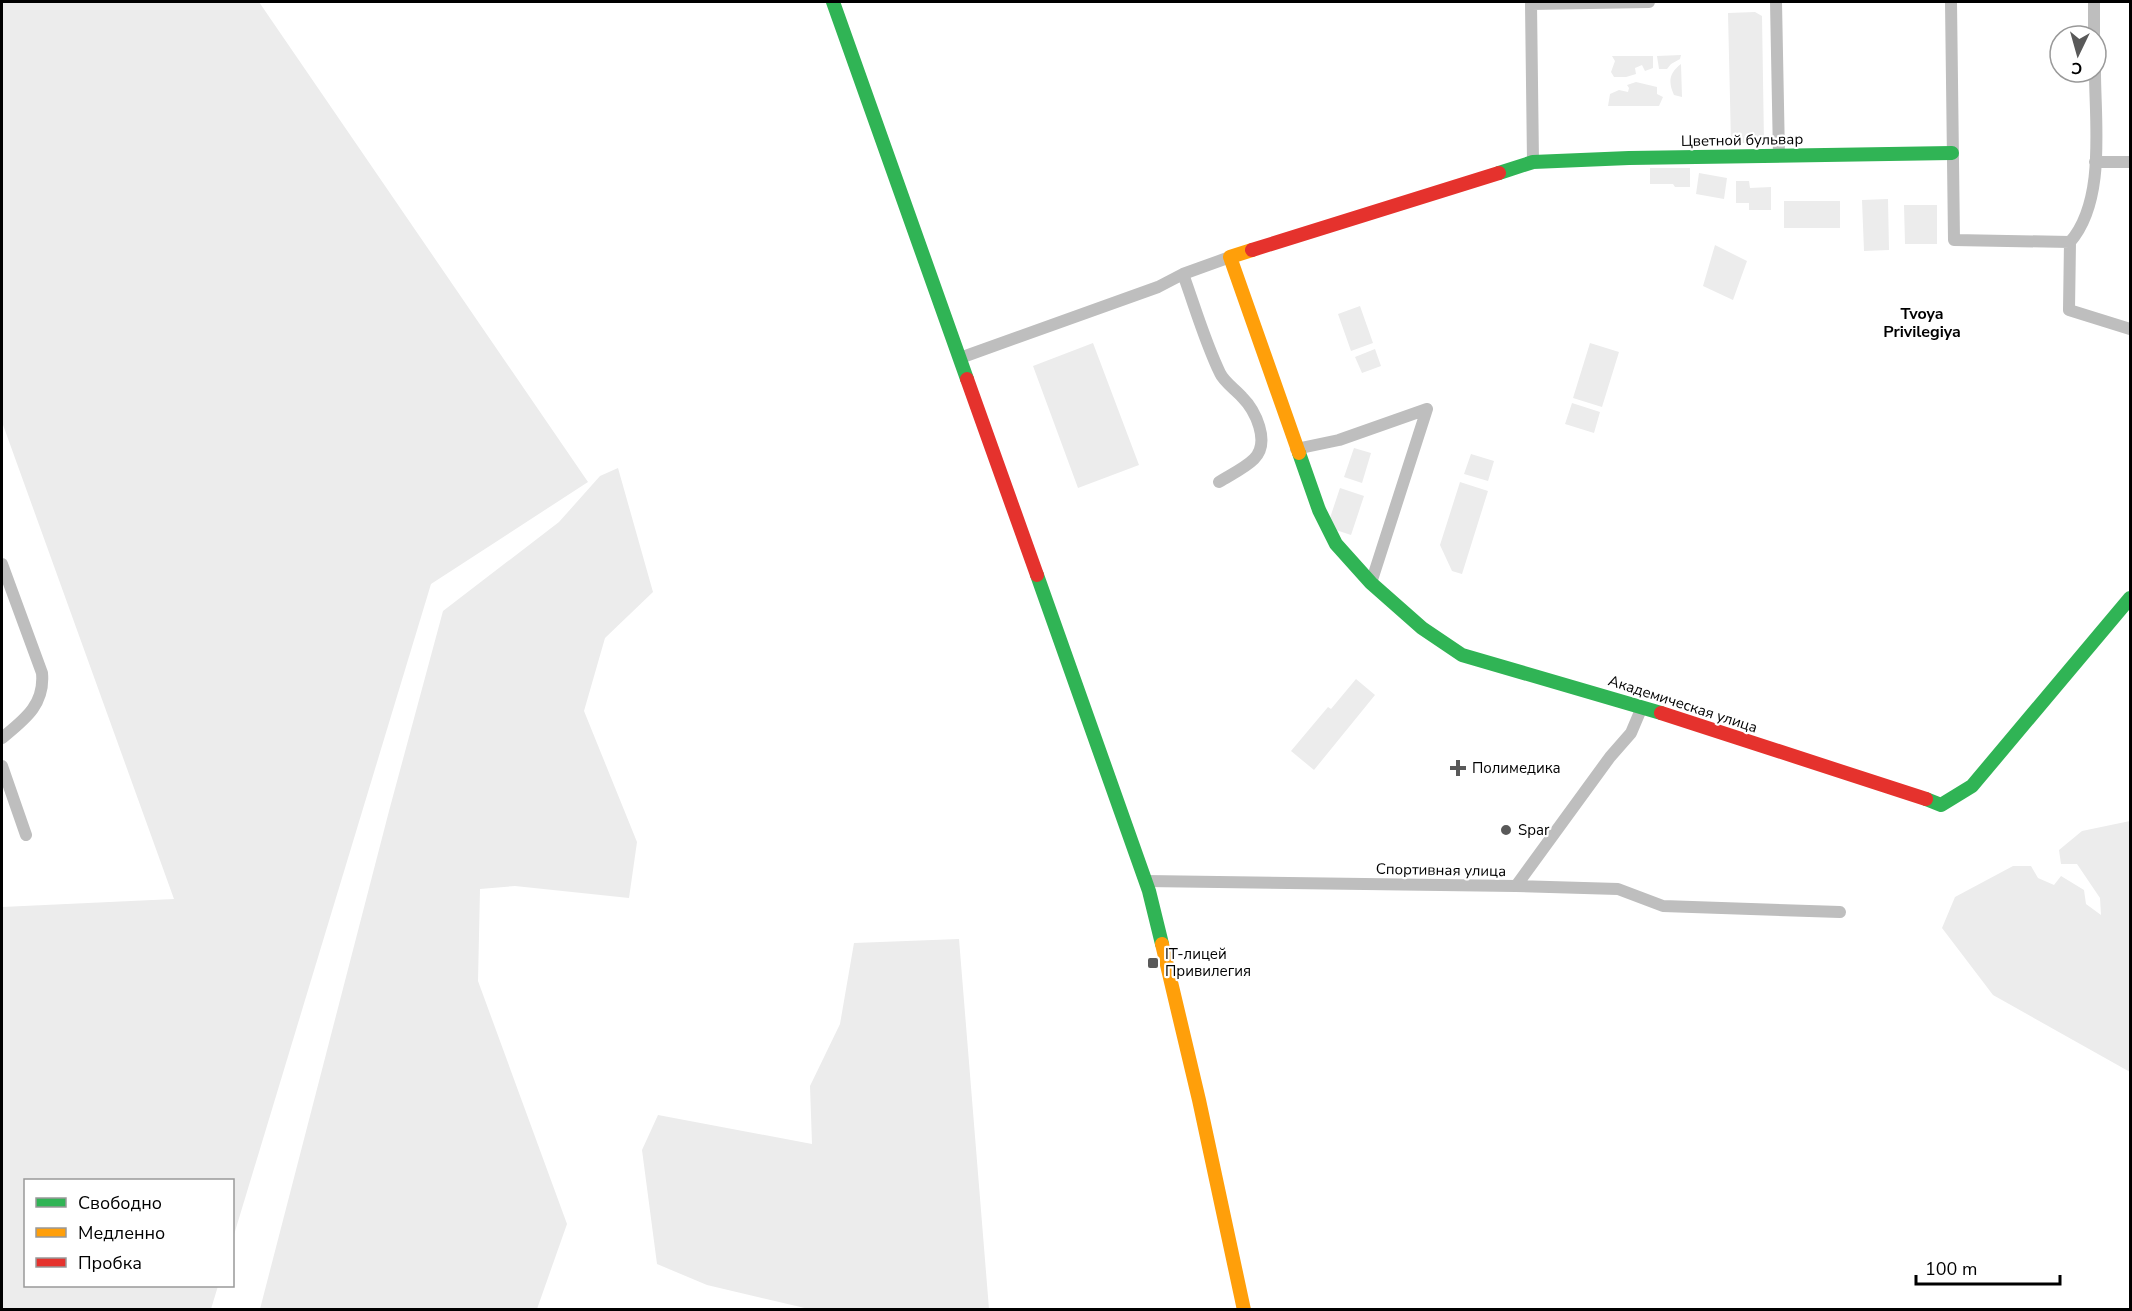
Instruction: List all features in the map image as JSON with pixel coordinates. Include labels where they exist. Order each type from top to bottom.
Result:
[{"type":"street","points":[[833,2],[1146,881],[1181,1015],[1244,1310]]},
{"type":"street","points":[[1533,162],[1531,4],[1648,2]]},
{"type":"street","points":[[1776,2],[1779,156]]},
{"type":"street","points":[[1951,2],[1954,240],[2070,242]]},
{"type":"street","points":[[2094,2],[2094,24]]},
{"type":"street","points":[[2094,84],[2095,184],[2080,231],[2070,242],[2069,310],[2130,329]]},
{"type":"street","name":"Цветной бульвар","points":[[1230,257],[1533,162],[1629,158],[1952,153]]},
{"type":"street","points":[[2095,162],[2130,162]]},
{"type":"street","points":[[960,358],[1158,287],[1183,274],[1230,257]]},
{"type":"street","name":"Академическая улица","points":[[1230,257],[1296,449],[1319,510],[1336,544],[1371,583],[1422,628],[1462,656],[1642,707],[1941,805],[1972,786],[2130,598]]},
{"type":"street","points":[[1183,274],[1221,376],[1256,413],[1259,427],[1261,440],[1255,459],[1219,482]]},
{"type":"street","points":[[1296,449],[1339,440],[1427,409],[1371,583]]},
{"type":"street","points":[[2,564],[42,673],[43,685],[40,698],[33,710],[2,738]]},
{"type":"street","name":"Спортивная улица","points":[[1146,881],[1516,886],[1610,757],[1631,733],[1642,707]]},
{"type":"street","points":[[2,766],[26,835]]},
{"type":"street","points":[[1516,886],[1618,889],[1664,906],[1840,912]]},
{"type":"shaded area","points":[[2,2],[259,2],[588,482],[431,584],[234,1235],[234,1179],[24,1179],[24,1287],[218,1287],[211,1309],[2,1309],[2,907],[174,899],[2,422]]},
{"type":"shaded area","points":[[1755,12],[1762,16],[1764,143],[1731,143],[1728,13]]},
{"type":"shaded area","points":[[1681,55],[1680,59],[1667,69],[1659,69],[1657,56]]},
{"type":"shaded area","points":[[1612,56],[1653,56],[1653,68],[1645,71],[1642,65],[1635,68],[1636,74],[1614,77],[1611,72],[1615,61]]},
{"type":"shaded area","points":[[1681,64],[1682,97],[1674,95],[1670,82],[1672,74]]},
{"type":"shaded area","points":[[1636,82],[1657,87],[1657,94],[1663,97],[1659,106],[1608,106],[1610,94],[1619,90],[1628,92],[1627,85]]},
{"type":"shaded area","points":[[1650,168],[1690,168],[1690,187],[1650,184]]},
{"type":"shaded area","points":[[1699,173],[1727,178],[1724,199],[1696,194]]},
{"type":"shaded area","points":[[1736,181],[1749,181],[1750,188],[1771,187],[1771,210],[1749,210],[1749,203],[1736,203]]},
{"type":"shaded area","points":[[1888,199],[1889,250],[1864,251],[1862,200]]},
{"type":"shaded area","points":[[1784,201],[1840,201],[1840,228],[1784,228]]},
{"type":"shaded area","points":[[1904,205],[1937,205],[1937,244],[1905,244]]},
{"type":"shaded area","points":[[1715,245],[1747,261],[1733,300],[1703,286]]},
{"type":"shaded area","points":[[1360,306],[1373,343],[1351,351],[1338,314]]},
{"type":"shaded area","points":[[1093,343],[1139,465],[1078,488],[1033,366]]},
{"type":"shaded area","points":[[1590,343],[1619,352],[1602,407],[1573,398]]},
{"type":"shaded area","points":[[1375,349],[1381,366],[1362,373],[1355,357]]},
{"type":"shaded area","points":[[1572,403],[1600,412],[1594,433],[1565,424]]},
{"type":"shaded area","points":[[1354,448],[1371,453],[1362,483],[1344,477]]},
{"type":"shaded area","points":[[1471,454],[1494,461],[1488,481],[1464,474]]},
{"type":"shaded area","points":[[618,468],[653,592],[605,638],[584,711],[637,842],[629,898],[515,886],[480,889],[478,981],[567,1224],[537,1309],[260,1309],[443,611],[559,522],[600,476]]},
{"type":"shaded area","points":[[1460,482],[1488,491],[1462,574],[1452,571],[1440,545]]},
{"type":"shaded area","points":[[1340,488],[1364,496],[1351,535],[1327,527]]},
{"type":"shaded area","points":[[1356,679],[1375,695],[1314,770],[1291,751],[1328,707],[1331,709]]},
{"type":"shaded area","points":[[2130,821],[2130,1072],[1993,995],[1942,928],[1955,897],[2013,866],[2031,866],[2038,878],[2054,885],[2061,876],[2084,890],[2086,904],[2101,915],[2100,898],[2077,864],[2061,864],[2059,850],[2082,831]]},
{"type":"shaded area","points":[[959,939],[989,1309],[809,1309],[707,1285],[657,1264],[642,1150],[658,1115],[812,1144],[810,1086],[840,1024],[854,943]]},
{"type":"traffic: fast","points":[[833,2],[967,379]]},
{"type":"traffic: fast","points":[[1499,173],[1533,162],[1629,158],[1952,153]]},
{"type":"traffic: fast","points":[[1299,453],[1319,510],[1336,544],[1371,583],[1422,628],[1462,655],[1661,713]]},
{"type":"traffic: fast","points":[[1037,575],[1149,891],[1162,944]]},
{"type":"traffic: fast","points":[[1926,799],[1941,805],[1972,786],[2130,598]]},
{"type":"traffic: slow","points":[[1252,250],[1230,257],[1299,453]]},
{"type":"traffic: slow","points":[[1162,944],[1199,1100],[1244,1310]]},
{"type":"traffic: jam","points":[[1252,250],[1499,173]]},
{"type":"traffic: jam","points":[[967,379],[1037,575]]},
{"type":"traffic: jam","points":[[1661,713],[1926,799]]},
{"type":"place","name":"Полимедика","points":[[1458,768]]},
{"type":"place","name":"Spar","points":[[1506,830]]},
{"type":"place","name":"IT-лицей Привилегия","points":[[1153,963]]},
{"type":"district","name":"Tvoya Privilegiya","points":[[1922,322]]}]
